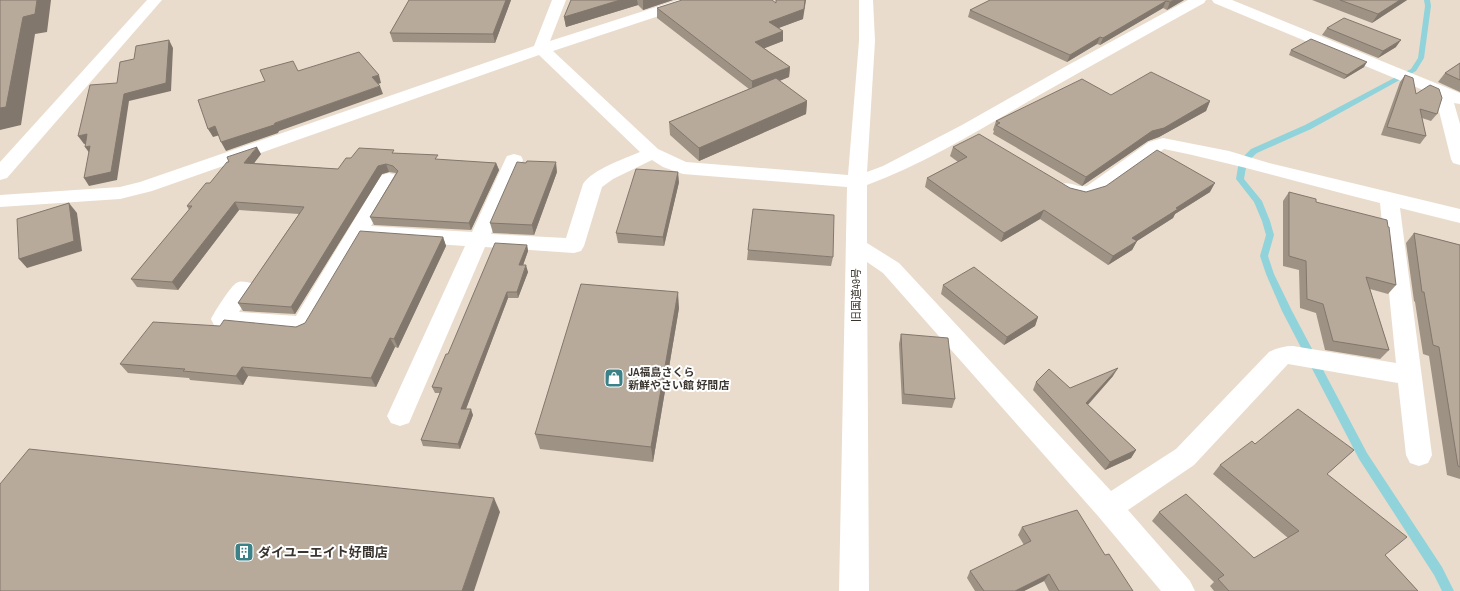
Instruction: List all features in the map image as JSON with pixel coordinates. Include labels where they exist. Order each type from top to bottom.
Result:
[{"type":"street","points":[[0,174],[155,0]]},
{"type":"street","points":[[558,0],[542,43],[542,49],[652,152],[670,163],[682,168],[857,182],[890,170],[968,129],[1076,67],[1199,0]]},
{"type":"street","points":[[0,201],[115,194],[145,187],[542,49],[693,0]]},
{"type":"street","name":"旧国道49号","points":[[854,591],[857,182],[867,41],[866,0]]},
{"type":"street","points":[[1218,0],[1460,99]]},
{"type":"street","points":[[1443,92],[1460,159]]},
{"type":"street","points":[[968,129],[988,140]]},
{"type":"street","points":[[1054,180],[1074,192],[1083,194],[1088,193],[1155,146],[1163,143],[1175,144],[1229,157],[1264,168],[1460,216]]},
{"type":"street","points":[[357,232],[574,246],[593,184],[606,174],[652,152]]},
{"type":"street","points":[[400,416],[514,160]]},
{"type":"street","points":[[242,290],[222,319],[302,325],[389,179]]},
{"type":"street","points":[[1390,199],[1419,455]]},
{"type":"street","points":[[857,246],[891,268],[1108,507],[1180,591]]},
{"type":"street","points":[[1108,507],[1185,457],[1277,359],[1284,355],[1320,358],[1410,375]]},
{"type":"building","points":[[0,0],[37,0],[35,14],[23,17],[6,107],[0,108]]},
{"type":"building","points":[[409,0],[506,0],[493,34],[390,33]]},
{"type":"building","points":[[571,0],[620,0],[564,17]]},
{"type":"building","points":[[682,0],[772,0],[776,3],[776,0],[805,0],[804,9],[769,22],[783,31],[755,42],[790,67],[752,81],[657,8]]},
{"type":"building","points":[[990,0],[1174,0],[1170,2],[1166,1],[1103,38],[1100,37],[1070,55],[970,10]]},
{"type":"building","points":[[1340,0],[1400,0],[1378,14]]},
{"type":"building","points":[[1344,18],[1401,40],[1383,51],[1327,28]]},
{"type":"building","points":[[1311,39],[1367,62],[1347,75],[1291,50]]},
{"type":"building","points":[[169,40],[166,83],[124,94],[111,172],[84,178],[90,146],[85,147],[87,134],[78,136],[90,85],[117,83],[120,62],[134,59],[136,46]]},
{"type":"building","points":[[359,52],[379,75],[372,77],[380,86],[275,123],[274,125],[221,142],[215,126],[208,129],[198,100],[265,81],[260,70],[293,61],[298,71]]},
{"type":"building","points":[[1460,63],[1460,80],[1445,73]]},
{"type":"building","points":[[1151,72],[1210,101],[1164,128],[1152,131],[1086,177],[996,125],[1000,123],[996,121],[1082,79],[1111,95]]},
{"type":"building","points":[[1405,75],[1413,78],[1416,94],[1430,85],[1439,89],[1442,98],[1437,114],[1420,109],[1426,136],[1387,127]]},
{"type":"building","points":[[776,78],[807,101],[699,148],[669,122]]},
{"type":"building","points":[[979,134],[1070,188],[1086,192],[1106,186],[1157,150],[1215,183],[1176,208],[1178,209],[1132,238],[1137,241],[1113,256],[1044,210],[1004,233],[927,178],[967,157],[953,147]]},
{"type":"building","points":[[257,147],[244,163],[338,169],[346,158],[351,158],[359,148],[394,150],[392,153],[438,155],[435,159],[496,163],[469,223],[370,217],[398,171],[393,166],[386,164],[378,166],[291,307],[238,303],[304,207],[235,202],[172,282],[131,279],[192,206],[187,206],[206,183],[210,183],[227,162],[229,162],[227,157]]},
{"type":"building","points":[[527,161],[556,162],[532,225],[490,223],[517,162],[526,163]]},
{"type":"building","points":[[636,169],[678,172],[663,237],[616,233]]},
{"type":"building","points":[[1289,192],[1316,199],[1316,202],[1387,220],[1396,285],[1366,277],[1389,350],[1333,341],[1323,304],[1307,299],[1306,261],[1289,256]]},
{"type":"building","points":[[69,203],[74,241],[19,259],[17,219]]},
{"type":"building","points":[[753,209],[834,215],[833,257],[748,250]]},
{"type":"building","points":[[360,231],[443,237],[394,339],[390,338],[371,378],[242,367],[236,376],[183,371],[185,369],[120,364],[153,322],[220,326],[224,320],[296,327],[305,323]]},
{"type":"building","points":[[1414,233],[1460,245],[1460,467],[1458,466],[1439,347],[1433,345],[1424,292],[1422,292]]},
{"type":"building","points":[[495,243],[527,245],[519,265],[526,265],[517,292],[507,292],[461,409],[471,409],[458,444],[421,440],[442,388],[432,387],[446,354],[448,354]]},
{"type":"building","points":[[974,267],[1038,317],[1007,337],[943,285]]},
{"type":"building","name":"JA福島さくら 新鮮やさい館 好間店","points":[[581,284],[678,292],[651,447],[535,434]]},
{"type":"building","points":[[901,334],[948,338],[955,399],[904,394]]},
{"type":"building","points":[[1118,368],[1086,403],[1136,450],[1110,462],[1036,382],[1049,369],[1070,388]]},
{"type":"building","points":[[1298,409],[1354,450],[1327,474],[1407,537],[1385,555],[1418,591],[1229,591],[1218,579],[1224,575],[1159,512],[1186,494],[1254,558],[1299,531],[1220,465],[1252,441],[1255,444]]},
{"type":"building","name":"ダイユーエイト好間店","points":[[29,449],[494,498],[462,591],[0,591],[0,484]]},
{"type":"building","points":[[1077,510],[1105,555],[1109,554],[1133,591],[1059,591],[1049,574],[1015,591],[984,591],[970,571],[1031,541],[1022,527]]},
{"type":"waterway","points":[[1427,0],[1428,6],[1421,58],[1414,70],[1308,127],[1254,151],[1243,161],[1240,179],[1258,201],[1266,221],[1270,235],[1264,256],[1270,274],[1287,311],[1363,456],[1438,571],[1448,591]]},
{"type":"place","name":"JA福島さくら 新鮮やさい館 好間店","points":[[614,378]]},
{"type":"place","name":"ダイユーエイト好間店","points":[[244,552]]}]
